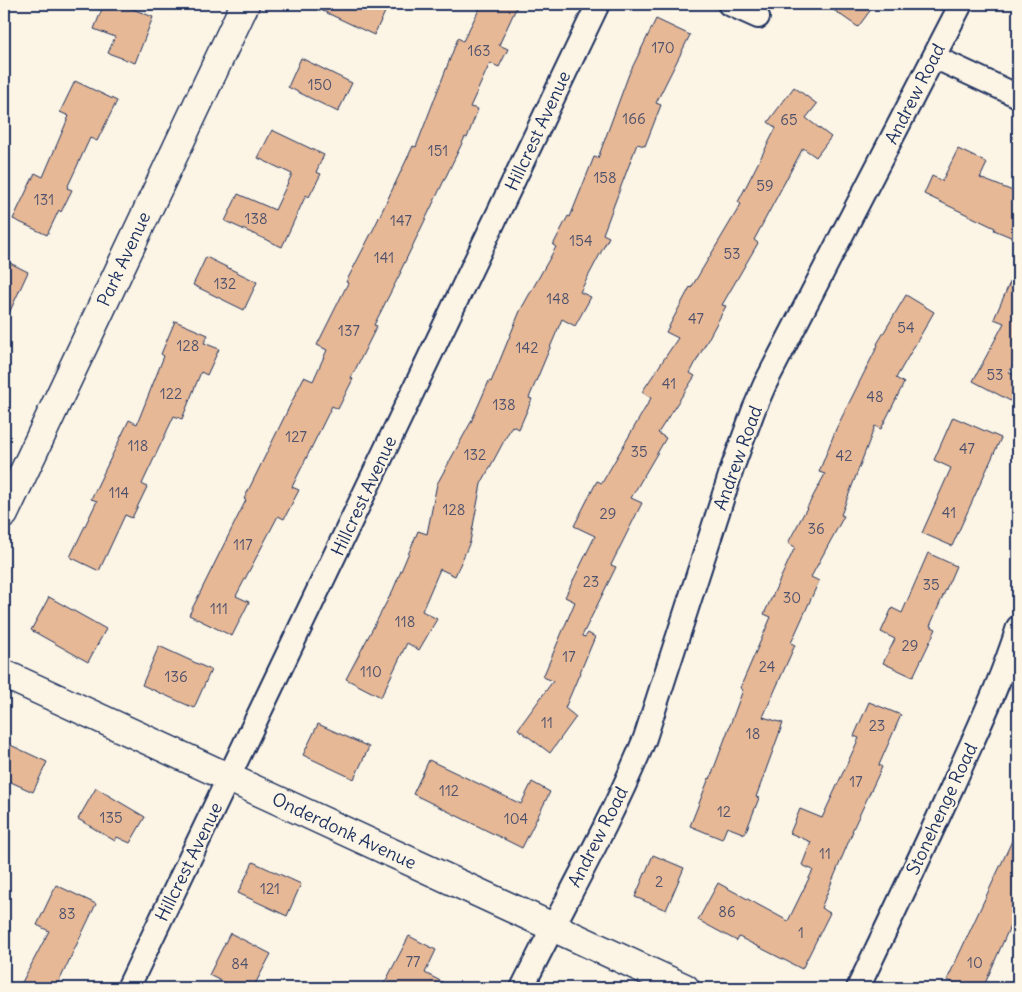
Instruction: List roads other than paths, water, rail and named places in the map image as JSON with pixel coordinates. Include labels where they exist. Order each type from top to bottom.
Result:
[{"type":"street","name":"Park Avenue","points":[[4,514],[245,4]]},
{"type":"street","name":"Hillcrest Avenue","points":[[128,988],[598,4]]},
{"type":"street","points":[[729,4],[758,18]]},
{"type":"street","name":"Andrew Road","points":[[522,988],[632,770],[645,738],[733,466],[754,409],[961,4]]},
{"type":"street","points":[[934,57],[1018,96]]},
{"type":"street","name":"Stonehenge Road","points":[[858,988],[987,710],[1004,669],[1018,627]]},
{"type":"street","name":"Onderdonk Avenue","points":[[4,674],[685,988]]}]
